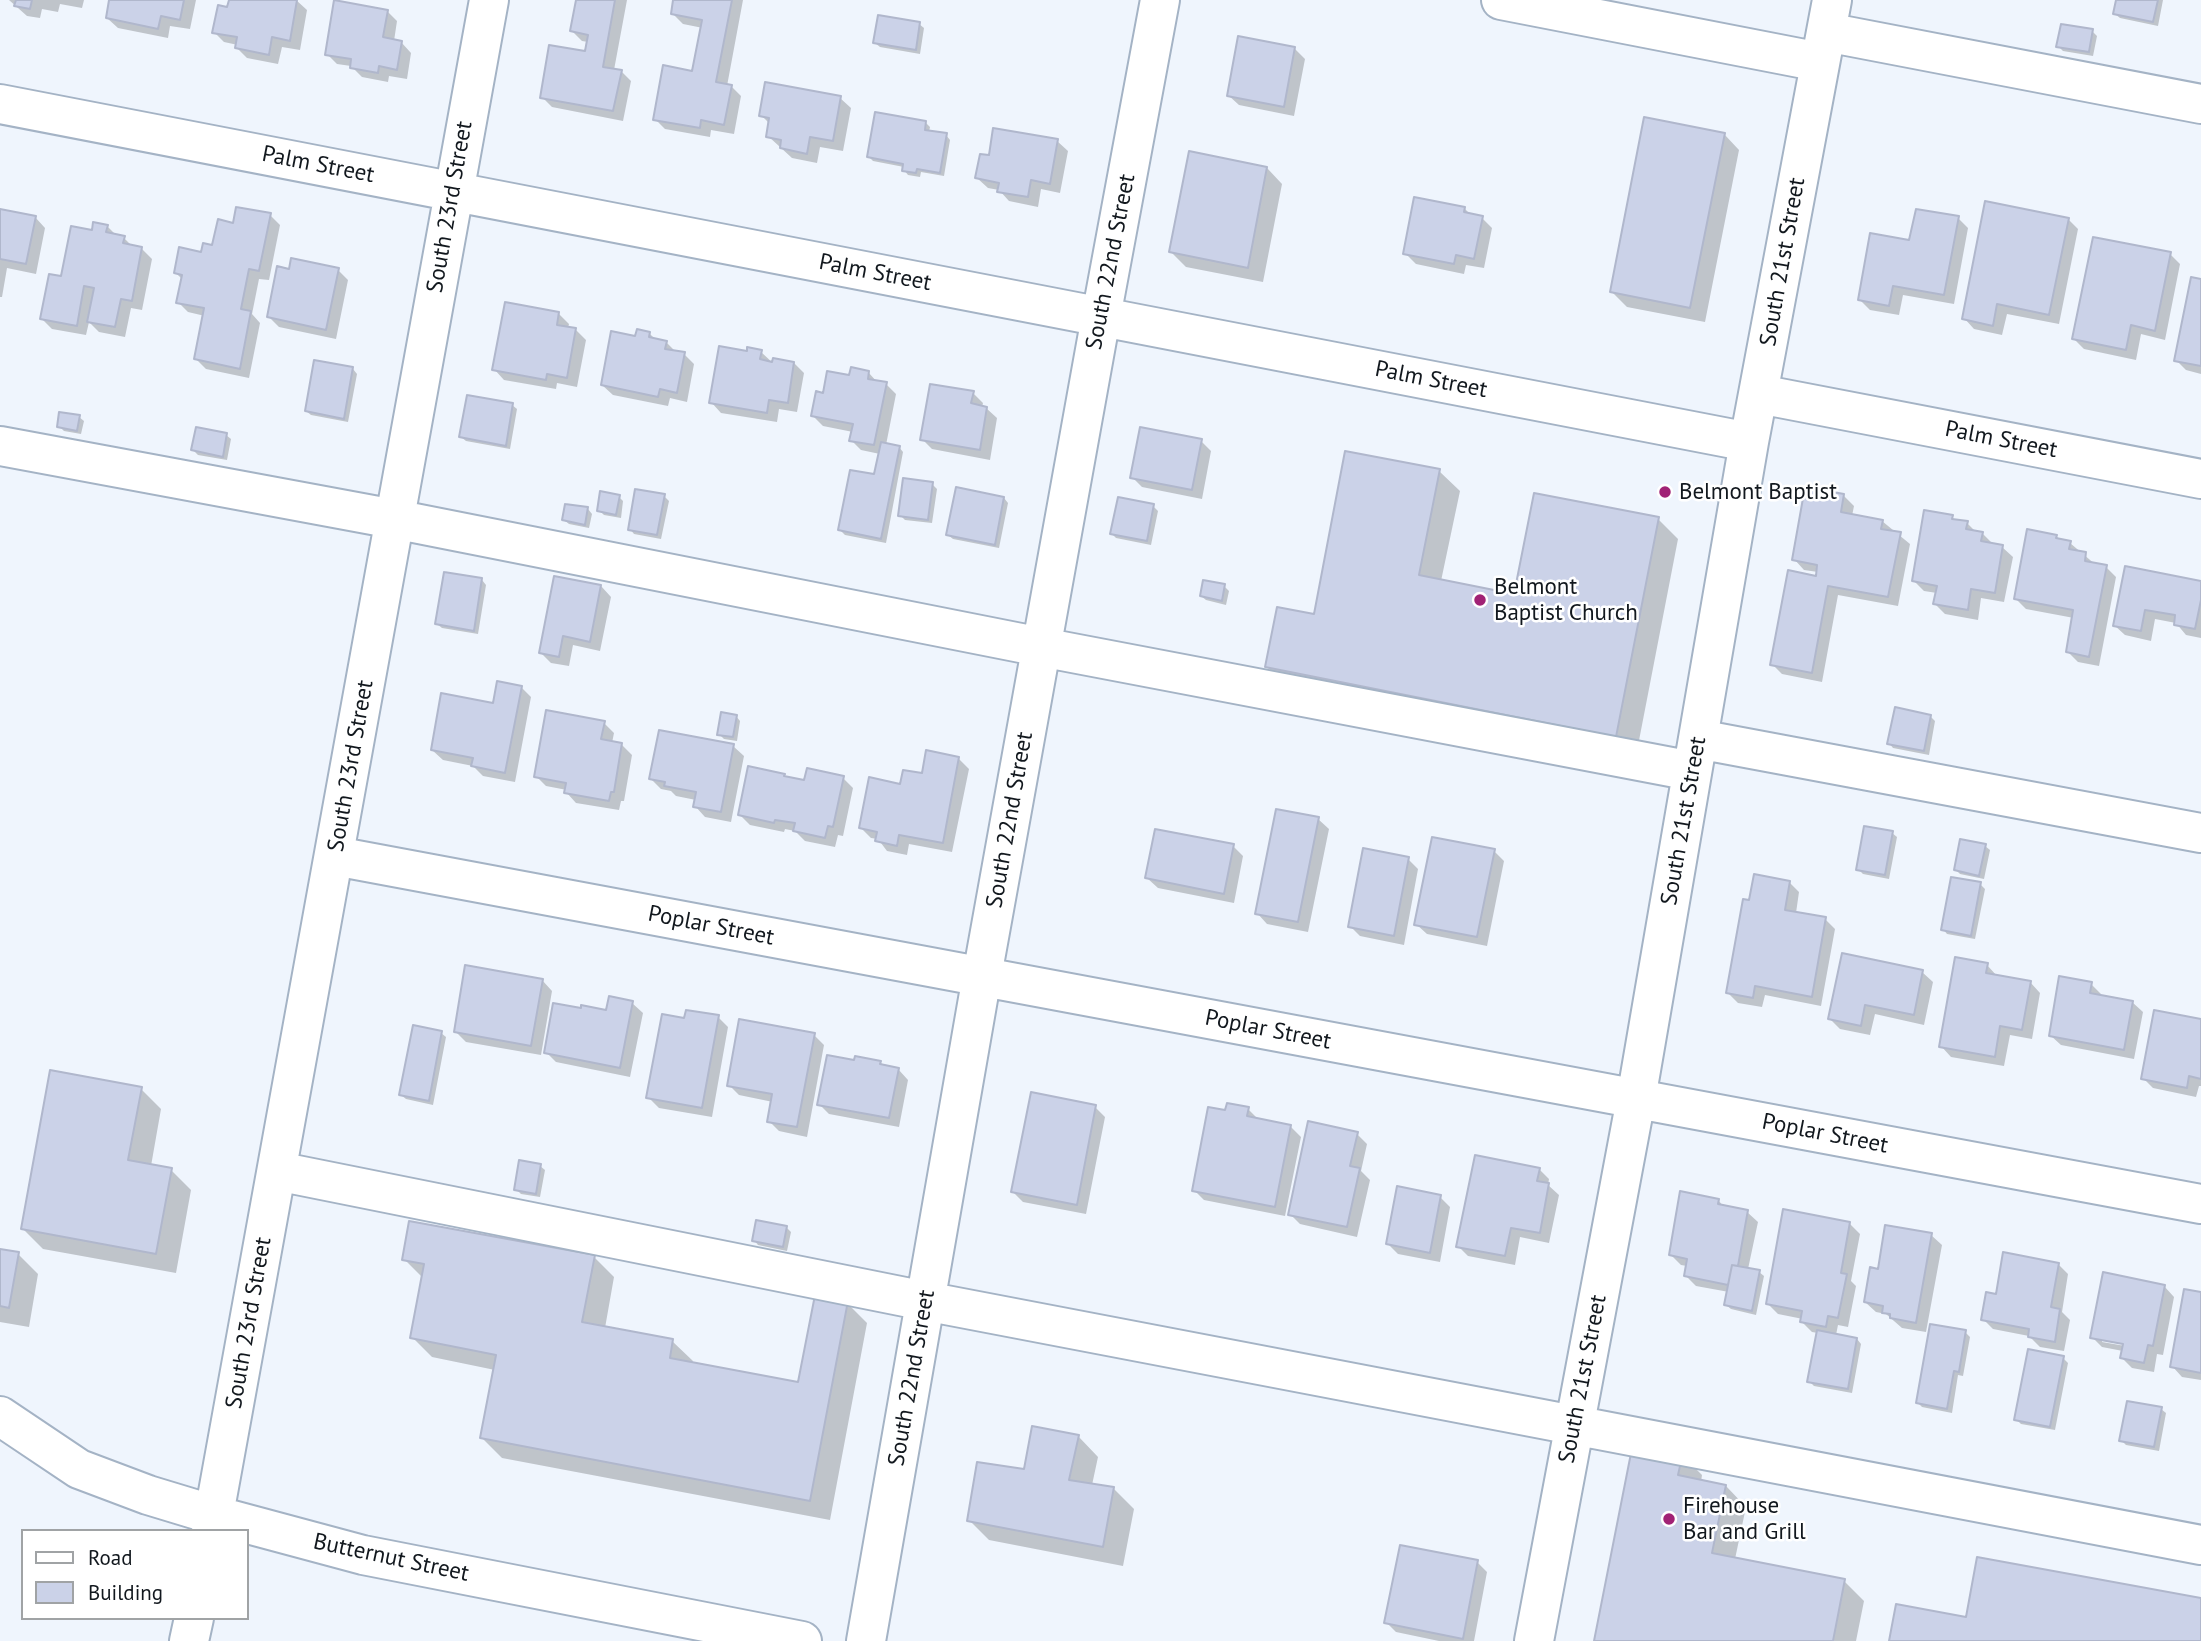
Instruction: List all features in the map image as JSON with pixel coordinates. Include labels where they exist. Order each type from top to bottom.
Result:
[{"type":"street","name":"South 23rd Street","points":[[213,1523],[489,0]]},
{"type":"street","name":"South 22nd Street","points":[[866,1641],[982,976],[1160,0]]},
{"type":"street","points":[[1501,0],[1826,31],[2201,104]]},
{"type":"street","name":"South 21st Street","points":[[1534,1641],[1636,1099],[1749,442],[1826,31]]},
{"type":"street","name":"Palm Street","points":[[0,104],[1749,442]]},
{"type":"street","name":"Palm Street","points":[[1759,394],[2201,479]]},
{"type":"street","points":[[0,446],[394,519],[1041,647],[1695,755],[2201,833]]},
{"type":"street","name":"Poplar Street","points":[[335,856],[2201,1204]]},
{"type":"street","points":[[277,1171],[925,1301],[2201,1545]]},
{"type":"street","name":"Butternut Street","points":[[0,1416],[79,1469],[213,1523],[241,1529]]},
{"type":"street","points":[[0,1444],[79,1469]]},
{"type":"street","name":"Butternut Street","points":[[248,1530],[802,1641]]},
{"type":"street","points":[[189,1641],[194,1620]]},
{"type":"building","points":[[16,0],[32,0],[30,9],[14,6]]},
{"type":"building","points":[[109,0],[184,0],[180,20],[161,16],[158,29],[106,18]]},
{"type":"building","points":[[229,0],[297,0],[290,41],[272,37],[269,55],[235,48],[237,37],[212,33],[218,5],[227,7]]},
{"type":"building","points":[[334,0],[388,10],[383,37],[402,41],[397,70],[379,66],[378,73],[350,68],[351,59],[325,55]]},
{"type":"building","points":[[576,0],[615,0],[603,67],[622,70],[613,111],[540,98],[549,45],[585,51],[588,35],[570,31]]},
{"type":"building","points":[[673,0],[732,0],[716,82],[732,85],[724,125],[701,120],[700,128],[653,120],[663,65],[692,71],[702,20],[671,14]]},
{"type":"building","points":[[2116,0],[2158,0],[2153,22],[2113,14]]},
{"type":"building","points":[[878,15],[920,22],[916,50],[873,43]]},
{"type":"building","points":[[2061,24],[2093,29],[2089,52],[2056,47]]},
{"type":"building","points":[[1238,36],[1295,47],[1284,107],[1227,96]]},
{"type":"building","points":[[765,82],[841,96],[833,141],[810,137],[807,154],[780,148],[781,140],[766,137],[769,118],[759,116]]},
{"type":"building","points":[[875,112],[926,121],[925,130],[947,133],[940,173],[917,169],[916,173],[902,171],[903,164],[867,157]]},
{"type":"building","points":[[1644,117],[1725,133],[1690,308],[1610,292]]},
{"type":"building","points":[[993,128],[1058,139],[1050,184],[1031,180],[1028,197],[997,192],[999,183],[975,178],[980,154],[989,155]]},
{"type":"building","points":[[1189,151],[1267,167],[1248,268],[1169,252]]},
{"type":"building","points":[[1414,197],[1465,207],[1464,212],[1483,216],[1474,259],[1456,255],[1454,264],[1403,254]]},
{"type":"building","points":[[1985,201],[2069,218],[2049,315],[1997,304],[1993,326],[1962,319]]},
{"type":"building","points":[[236,207],[271,213],[259,271],[249,269],[241,309],[251,311],[240,369],[194,359],[204,308],[176,303],[182,275],[174,273],[179,247],[201,252],[203,243],[212,245],[218,219],[233,223]]},
{"type":"building","points":[[0,209],[36,216],[26,264],[0,259]]},
{"type":"building","points":[[1916,209],[1959,216],[1944,295],[1893,286],[1889,306],[1858,300],[1870,233],[1909,240]]},
{"type":"building","points":[[93,222],[108,225],[106,232],[125,236],[123,243],[142,247],[132,301],[121,299],[115,327],[87,322],[94,288],[84,286],[77,326],[40,319],[49,274],[61,276],[71,226],[92,230]]},
{"type":"building","points":[[2093,237],[2171,252],[2155,331],[2131,325],[2126,350],[2072,339]]},
{"type":"building","points":[[291,258],[339,268],[326,330],[267,317],[277,266],[289,269]]},
{"type":"building","points":[[2191,277],[2201,279],[2201,366],[2174,361]]},
{"type":"building","points":[[505,302],[559,312],[557,325],[576,328],[567,378],[547,374],[546,380],[492,370]]},
{"type":"building","points":[[637,329],[650,332],[649,337],[667,341],[665,349],[685,352],[677,393],[660,389],[658,397],[601,385],[611,331],[635,336]]},
{"type":"building","points":[[719,346],[747,351],[747,347],[762,350],[760,359],[772,362],[773,358],[794,362],[788,403],[769,400],[767,413],[709,403]]},
{"type":"building","points":[[314,360],[353,367],[344,419],[305,411]]},
{"type":"building","points":[[851,367],[869,371],[868,379],[887,382],[874,445],[849,441],[853,424],[811,416],[816,391],[823,393],[827,371],[849,375]]},
{"type":"building","points":[[930,384],[974,391],[971,403],[987,407],[980,450],[920,440]]},
{"type":"building","points":[[467,395],[513,403],[506,446],[459,437]]},
{"type":"building","points":[[59,412],[80,415],[77,431],[57,427]]},
{"type":"building","points":[[196,427],[227,433],[223,457],[191,450]]},
{"type":"building","points":[[1140,427],[1202,439],[1192,490],[1130,478]]},
{"type":"building","points":[[881,442],[900,446],[881,539],[838,530],[850,470],[874,474]]},
{"type":"building","name":"Belmont Baptist Church","points":[[1345,451],[1440,469],[1419,575],[1514,594],[1534,493],[1659,517],[1616,737],[1265,667],[1277,607],[1314,614]]},
{"type":"building","points":[[903,478],[933,482],[928,520],[898,516]]},
{"type":"building","points":[[956,487],[1004,497],[995,545],[946,535]]},
{"type":"building","points":[[1805,487],[1844,494],[1841,512],[1883,520],[1881,529],[1901,532],[1888,597],[1828,586],[1812,673],[1770,665],[1788,570],[1816,576],[1817,565],[1792,560]]},
{"type":"building","points":[[635,489],[665,494],[657,535],[628,530]]},
{"type":"building","points":[[600,491],[620,495],[616,515],[597,511]]},
{"type":"building","points":[[1118,497],[1154,504],[1147,541],[1110,534]]},
{"type":"building","points":[[565,504],[588,507],[585,525],[562,520]]},
{"type":"building","points":[[1924,510],[1953,515],[1952,519],[1968,521],[1966,529],[1983,532],[1981,541],[2003,545],[1995,593],[1971,589],[1968,610],[1933,604],[1937,586],[1912,581]]},
{"type":"building","points":[[2027,529],[2057,535],[2056,538],[2071,541],[2069,549],[2086,552],[2085,561],[2107,565],[2089,657],[2066,652],[2073,610],[2014,599]]},
{"type":"building","points":[[2125,566],[2201,581],[2201,600],[2195,629],[2174,625],[2175,615],[2145,610],[2141,631],[2113,626]]},
{"type":"building","points":[[444,572],[482,578],[474,631],[435,624]]},
{"type":"building","points":[[554,576],[601,585],[590,642],[563,636],[559,657],[539,653]]},
{"type":"building","points":[[1203,580],[1225,584],[1222,601],[1200,596]]},
{"type":"building","points":[[497,681],[522,686],[505,773],[471,766],[473,758],[431,750],[441,693],[493,703]]},
{"type":"building","points":[[1895,707],[1931,715],[1924,751],[1887,744]]},
{"type":"building","points":[[546,710],[605,721],[601,739],[622,743],[614,792],[611,792],[609,801],[564,793],[566,783],[534,777]]},
{"type":"building","points":[[721,712],[737,715],[733,737],[717,735]]},
{"type":"building","points":[[659,730],[734,744],[721,812],[693,807],[696,792],[664,786],[665,782],[649,779]]},
{"type":"building","points":[[926,750],[959,757],[943,843],[899,835],[897,846],[875,841],[877,832],[859,828],[869,777],[900,784],[903,770],[922,773]]},
{"type":"building","points":[[748,766],[804,780],[807,768],[844,776],[833,827],[828,826],[825,838],[793,831],[795,823],[775,820],[774,823],[738,815]]},
{"type":"building","points":[[1276,809],[1319,817],[1298,922],[1255,914]]},
{"type":"building","points":[[1864,826],[1893,831],[1885,875],[1856,870]]},
{"type":"building","points":[[1155,829],[1234,844],[1224,894],[1145,878]]},
{"type":"building","points":[[1432,837],[1495,849],[1477,937],[1414,925]]},
{"type":"building","points":[[1960,839],[1986,844],[1979,876],[1954,870]]},
{"type":"building","points":[[1363,848],[1409,857],[1394,936],[1348,927]]},
{"type":"building","points":[[1754,874],[1790,881],[1785,910],[1826,917],[1812,997],[1755,986],[1753,998],[1726,993],[1743,899],[1749,900]]},
{"type":"building","points":[[1951,877],[1981,882],[1971,936],[1941,930]]},
{"type":"building","points":[[1842,953],[1923,970],[1914,1015],[1865,1005],[1861,1026],[1828,1019]]},
{"type":"building","points":[[1955,957],[1988,963],[1986,973],[2031,981],[2022,1030],[2000,1026],[1995,1057],[1939,1047]]},
{"type":"building","points":[[465,965],[543,979],[531,1046],[454,1032]]},
{"type":"building","points":[[2059,976],[2092,982],[2090,993],[2133,1001],[2124,1050],[2049,1036]]},
{"type":"building","points":[[609,996],[633,1001],[620,1068],[544,1053],[553,1003],[606,1010]]},
{"type":"building","points":[[686,1010],[719,1015],[702,1108],[646,1098],[662,1014],[684,1018]]},
{"type":"building","points":[[2154,1010],[2201,1019],[2201,1079],[2189,1076],[2187,1088],[2141,1079]]},
{"type":"building","points":[[739,1019],[815,1033],[797,1127],[767,1122],[772,1094],[727,1086]]},
{"type":"building","points":[[413,1025],[442,1031],[429,1101],[399,1095]]},
{"type":"building","points":[[827,1055],[854,1060],[855,1056],[899,1068],[889,1118],[817,1105]]},
{"type":"building","points":[[50,1070],[142,1087],[128,1160],[172,1168],[156,1254],[21,1229]]},
{"type":"building","points":[[1031,1092],[1096,1105],[1077,1205],[1011,1192]]},
{"type":"building","points":[[1227,1103],[1249,1107],[1247,1116],[1291,1125],[1275,1207],[1192,1191],[1208,1107],[1225,1110]]},
{"type":"building","points":[[1308,1121],[1358,1132],[1350,1166],[1360,1168],[1347,1227],[1288,1215]]},
{"type":"building","points":[[1475,1155],[1540,1168],[1537,1181],[1549,1183],[1540,1233],[1511,1228],[1505,1256],[1456,1247]]},
{"type":"building","points":[[519,1160],[541,1164],[536,1194],[514,1190]]},
{"type":"building","points":[[1397,1186],[1441,1195],[1430,1253],[1386,1244]]},
{"type":"building","points":[[1680,1191],[1719,1199],[1718,1204],[1748,1210],[1738,1266],[1732,1265],[1728,1285],[1684,1276],[1687,1259],[1669,1255]]},
{"type":"building","points":[[1783,1209],[1850,1222],[1841,1273],[1847,1274],[1838,1318],[1828,1316],[1826,1327],[1800,1322],[1802,1311],[1766,1304]]},
{"type":"building","points":[[756,1220],[787,1226],[783,1247],[752,1241]]},
{"type":"building","points":[[409,1221],[595,1255],[582,1322],[673,1339],[670,1358],[798,1382],[815,1295],[848,1301],[810,1501],[480,1438],[496,1355],[410,1338],[424,1264],[402,1260]]},
{"type":"building","points":[[1885,1225],[1932,1233],[1916,1323],[1890,1318],[1890,1314],[1882,1313],[1883,1306],[1864,1302],[1870,1267],[1878,1269]]},
{"type":"building","points":[[0,1249],[19,1252],[9,1308],[0,1306]]},
{"type":"building","points":[[2003,1252],[2059,1263],[2051,1307],[2060,1309],[2055,1342],[2028,1337],[2029,1329],[1981,1320],[1986,1292],[1996,1294]]},
{"type":"building","points":[[1732,1265],[1760,1270],[1752,1311],[1724,1305]]},
{"type":"building","points":[[2103,1272],[2165,1285],[2153,1346],[2148,1345],[2144,1363],[2120,1358],[2123,1344],[2090,1338]]},
{"type":"building","points":[[2184,1289],[2201,1292],[2201,1373],[2170,1367]]},
{"type":"building","points":[[1930,1324],[1966,1330],[1959,1372],[1954,1371],[1947,1409],[1916,1403]]},
{"type":"building","points":[[1817,1330],[1857,1338],[1848,1389],[1807,1382]]},
{"type":"building","points":[[2028,1349],[2064,1356],[2050,1427],[2014,1420]]},
{"type":"building","points":[[2127,1401],[2162,1407],[2154,1447],[2119,1441]]},
{"type":"building","points":[[1032,1426],[1079,1435],[1069,1480],[1114,1487],[1103,1547],[967,1521],[977,1462],[1024,1469]]},
{"type":"building","name":"Firehouse Bar and Grill","points":[[1633,1443],[1683,1453],[1678,1475],[1726,1485],[1712,1553],[1845,1579],[1833,1641],[1594,1641]]},
{"type":"building","points":[[1400,1545],[1478,1560],[1463,1639],[1384,1623]]},
{"type":"building","points":[[1977,1557],[2201,1598],[2201,1641],[1889,1641],[1896,1604],[1966,1617]]},
{"type":"place","name":"Belmont Baptist","points":[[1665,492]]},
{"type":"place","name":"Belmont Baptist Church","points":[[1480,600]]},
{"type":"place","name":"Firehouse Bar and Grill","points":[[1669,1519]]}]
